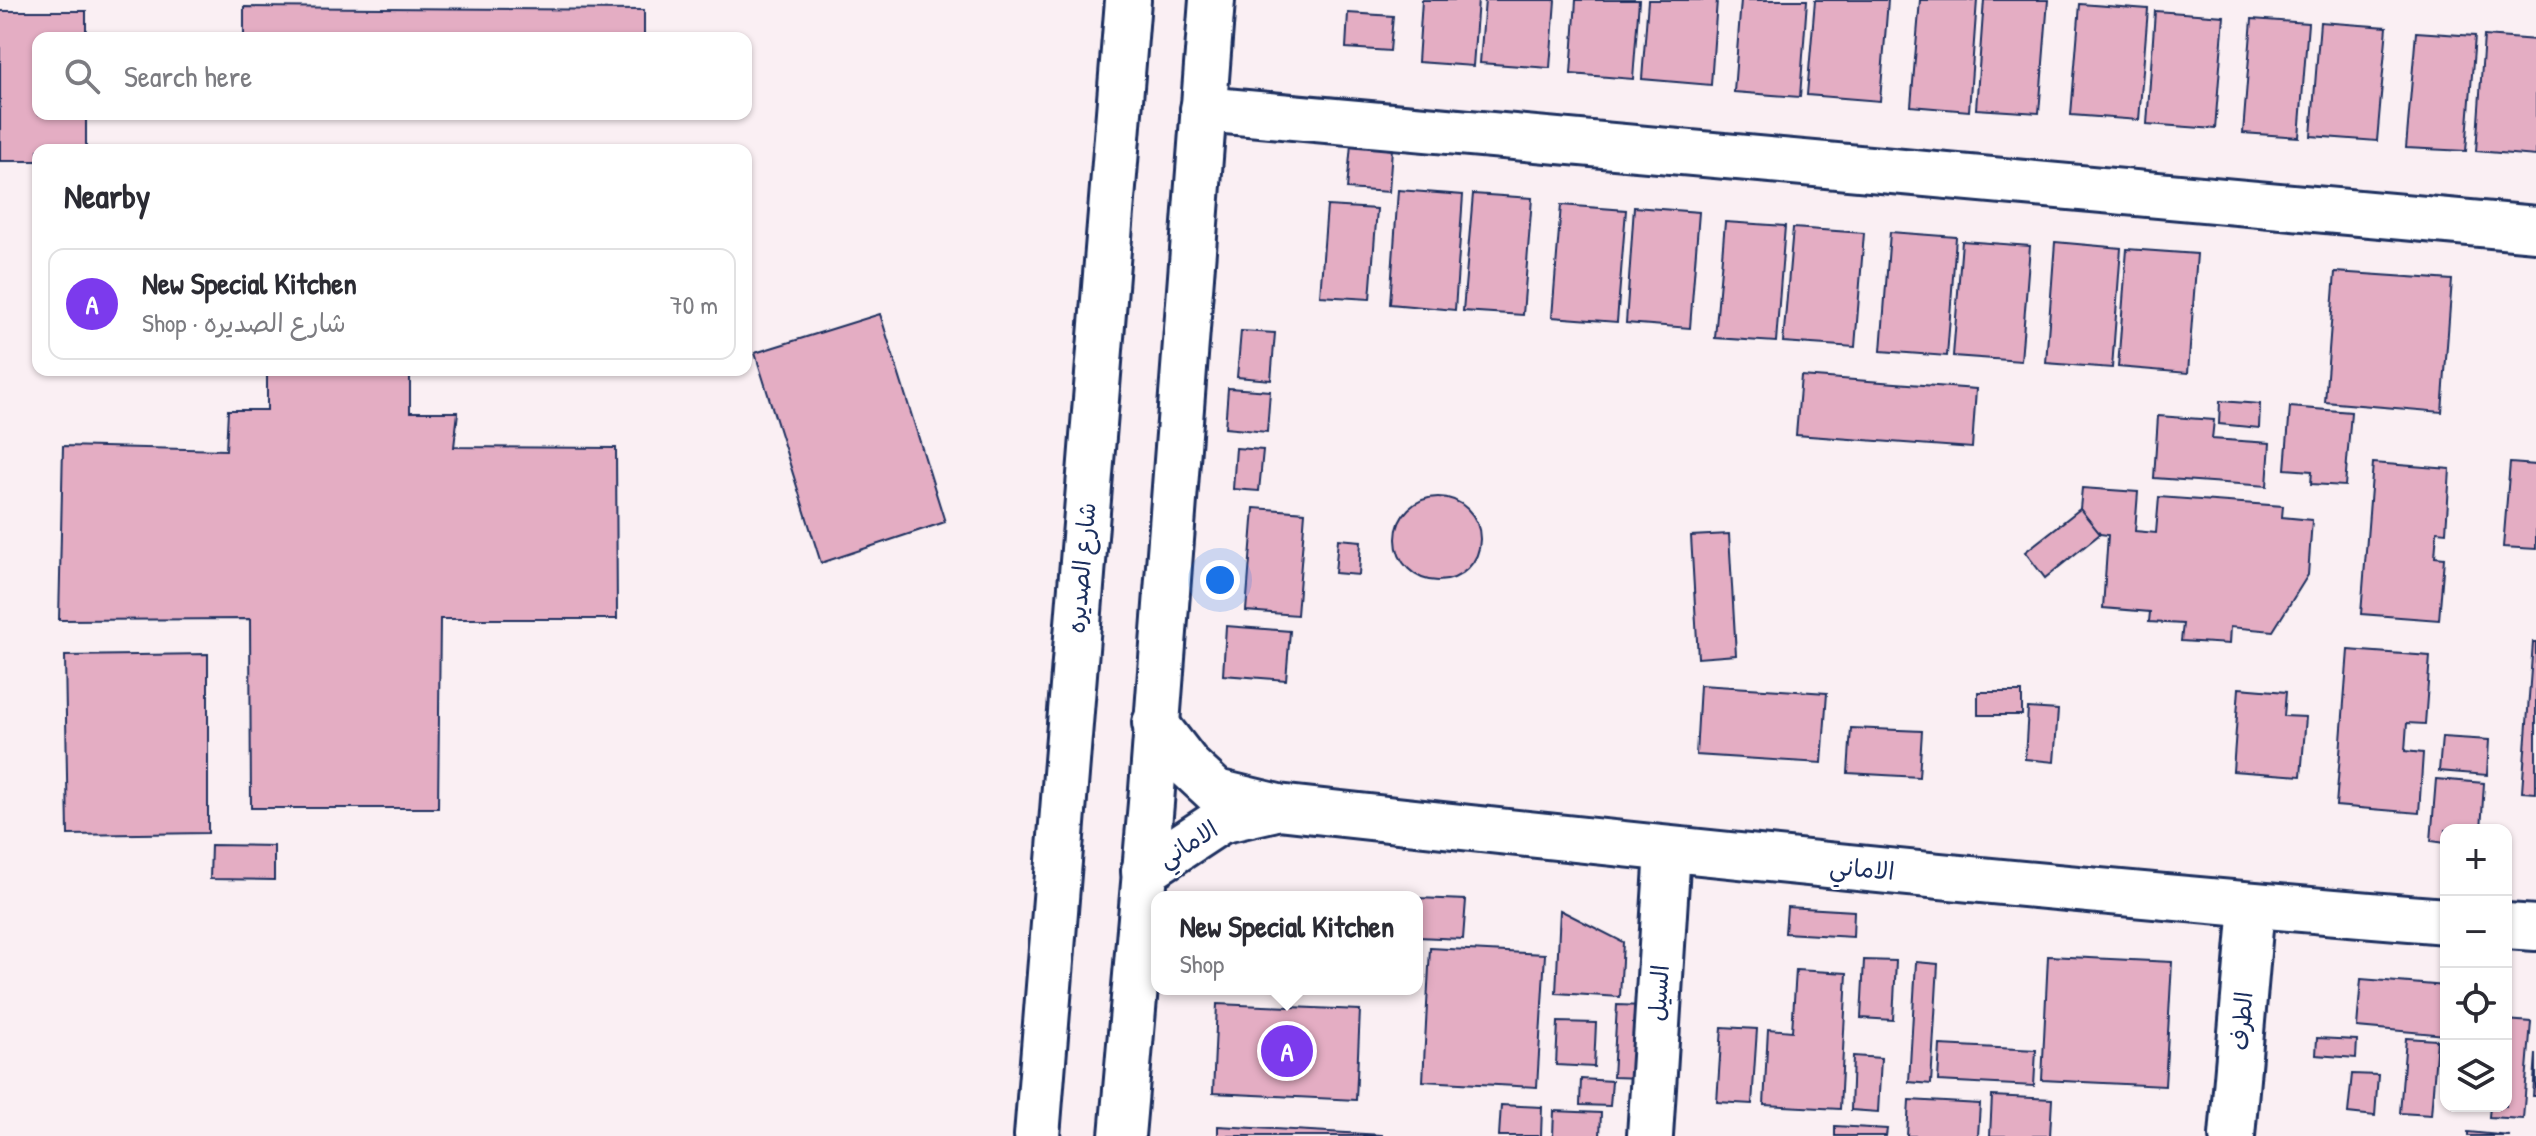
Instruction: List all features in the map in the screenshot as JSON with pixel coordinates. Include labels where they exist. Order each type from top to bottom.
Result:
[{"type":"street","name":"شارع الصديره","points":[[1037,1136],[1128,0]]},
{"type":"street","points":[[1122,1136],[1212,0]]},
{"type":"street","points":[[1203,109],[2536,229]]},
{"type":"street","name":"الاماني","points":[[1155,723],[1189,767],[1216,792],[1278,807],[1668,850],[2252,906],[2440,921]]},
{"type":"street","name":"الاماني","points":[[1144,871],[1220,821],[1278,807]]},
{"type":"street","name":"السيل","points":[[1650,1136],[1668,850]]},
{"type":"street","name":"الطرف","points":[[2232,1136],[2252,906]]},
{"type":"street","points":[[2512,926],[2536,928]]},
{"type":"building","points":[[1422,0],[1478,0],[1473,66],[1418,62]]},
{"type":"building","points":[[1485,0],[1555,0],[1550,68],[1480,63]]},
{"type":"building","points":[[1576,0],[1639,0],[1633,79],[1571,74]]},
{"type":"building","points":[[1648,0],[1717,0],[1711,85],[1642,79]]},
{"type":"building","points":[[1741,0],[1807,0],[1800,97],[1734,92]]},
{"type":"building","points":[[1815,0],[1888,0],[1880,101],[1807,95]]},
{"type":"building","points":[[1920,0],[1977,0],[1969,111],[1911,106]]},
{"type":"building","points":[[1984,0],[2048,0],[2039,113],[1976,109]]},
{"type":"building","points":[[2080,4],[2148,9],[2139,120],[2071,115]]},
{"type":"building","points":[[244,7],[644,10],[644,32],[244,32]]},
{"type":"building","points":[[0,11],[86,11],[86,32],[32,32],[32,120],[86,120],[86,144],[32,144],[32,161],[0,161]]},
{"type":"building","points":[[2155,11],[2224,16],[2215,129],[2147,124]]},
{"type":"building","points":[[1348,13],[1393,16],[1390,51],[1346,48]]},
{"type":"building","points":[[2252,19],[2308,23],[2299,137],[2243,133]]},
{"type":"building","points":[[2320,22],[2387,27],[2377,141],[2311,136]]},
{"type":"building","points":[[2416,32],[2475,36],[2466,151],[2406,148]]},
{"type":"building","points":[[2484,36],[2536,40],[2536,156],[2476,151]]},
{"type":"building","points":[[1351,144],[1392,148],[1389,192],[1347,189]]},
{"type":"building","points":[[1398,190],[1463,195],[1455,310],[1390,304]]},
{"type":"building","points":[[1473,194],[1532,198],[1523,315],[1463,311]]},
{"type":"building","points":[[1561,205],[1626,210],[1617,322],[1552,317]]},
{"type":"building","points":[[1327,206],[1377,209],[1370,299],[1320,296]]},
{"type":"building","points":[[1634,207],[1699,212],[1690,328],[1626,323]]},
{"type":"building","points":[[1725,222],[1785,226],[1776,342],[1715,338]]},
{"type":"building","points":[[1793,228],[1864,233],[1855,347],[1783,342]]},
{"type":"building","points":[[1890,232],[1956,237],[1947,356],[1881,351]]},
{"type":"building","points":[[1962,241],[2030,246],[2021,361],[1953,356]]},
{"type":"building","points":[[2055,242],[2121,248],[2112,368],[2046,363]]},
{"type":"building","points":[[2127,249],[2197,254],[2188,373],[2118,367]]},
{"type":"building","points":[[2335,272],[2452,280],[2442,412],[2325,402]]},
{"type":"building","points":[[880,314],[945,522],[821,563],[755,353]]},
{"type":"building","points":[[1241,331],[1275,333],[1271,380],[1237,377]]},
{"type":"building","points":[[267,376],[410,376],[410,412],[458,412],[454,447],[616,448],[617,619],[440,619],[438,808],[251,808],[250,619],[59,620],[63,446],[226,450],[228,410],[267,410]]},
{"type":"building","points":[[1801,376],[1976,389],[1972,448],[1796,435]]},
{"type":"building","points":[[1228,388],[1270,391],[1267,432],[1225,428]]},
{"type":"building","points":[[2220,401],[2260,404],[2259,428],[2219,424]]},
{"type":"building","points":[[2290,407],[2351,412],[2345,486],[2311,484],[2312,471],[2285,469]]},
{"type":"building","points":[[2158,416],[2214,420],[2212,439],[2270,443],[2267,486],[2154,478]]},
{"type":"building","points":[[1236,448],[1263,450],[1259,491],[1233,489]]},
{"type":"building","points":[[2373,463],[2450,469],[2446,532],[2437,531],[2435,557],[2444,558],[2439,620],[2361,614]]},
{"type":"building","points":[[2510,463],[2536,465],[2536,549],[2503,547]]},
{"type":"building","points":[[2082,488],[2138,492],[2135,531],[2156,533],[2159,497],[2283,506],[2282,517],[2312,520],[2308,575],[2273,631],[2230,627],[2229,644],[2181,641],[2183,624],[2149,622],[2150,612],[2103,608],[2108,535],[2100,534],[2080,509]]},
{"type":"building","points":[[1438,497],[1454,500],[1473,516],[1480,539],[1477,555],[1461,574],[1438,581],[1422,578],[1403,562],[1396,539],[1399,523],[1415,504]]},
{"type":"building","points":[[1254,508],[1305,512],[1297,615],[1246,611]]},
{"type":"building","points":[[2080,509],[2100,534],[2045,578],[2025,552]]},
{"type":"building","points":[[1729,534],[1736,655],[1698,658],[1691,536]]},
{"type":"building","points":[[1338,539],[1361,541],[1359,575],[1335,573]]},
{"type":"building","points":[[1226,626],[1290,631],[1286,680],[1223,675]]},
{"type":"building","points":[[2533,642],[2536,642],[2536,793],[2522,792]]},
{"type":"building","points":[[2348,650],[2430,656],[2425,724],[2407,723],[2405,751],[2423,753],[2419,813],[2336,806]]},
{"type":"building","points":[[208,654],[208,833],[68,835],[65,656]]},
{"type":"building","points":[[1700,685],[1827,693],[1822,763],[1696,755]]},
{"type":"building","points":[[2239,688],[2286,692],[2284,716],[2306,717],[2301,776],[2233,771]]},
{"type":"building","points":[[1978,692],[2022,692],[2022,715],[1978,715]]},
{"type":"building","points":[[2028,708],[2058,710],[2054,762],[2025,759]]},
{"type":"building","points":[[1851,728],[1922,731],[1919,777],[1848,773]]},
{"type":"building","points":[[2442,737],[2489,740],[2487,775],[2439,771]]},
{"type":"building","points":[[2436,779],[2484,783],[2481,824],[2440,824],[2440,842],[2431,841]]},
{"type":"building","points":[[211,845],[274,846],[274,880],[210,879]]},
{"type":"building","points":[[1423,898],[1466,900],[1463,939],[1423,937]]},
{"type":"building","points":[[1787,907],[1854,911],[1853,937],[1785,933]]},
{"type":"building","points":[[1560,910],[1623,942],[1620,997],[1556,993]]},
{"type":"building","points":[[1430,948],[1545,954],[1537,1087],[1423,1081]]},
{"type":"building","points":[[2048,956],[2172,962],[2165,1086],[2042,1080]]},
{"type":"building","points":[[1864,960],[1896,961],[1893,1020],[1861,1018]]},
{"type":"building","points":[[1916,962],[1938,964],[1931,1084],[1909,1082]]},
{"type":"building","points":[[1796,970],[1847,973],[1840,1109],[1764,1105],[1768,1029],[1792,1031]]},
{"type":"building","points":[[2361,979],[2440,986],[2440,1034],[2357,1027]]},
{"type":"building","points":[[1217,1004],[1360,1010],[1356,1100],[1213,1093]]},
{"type":"building","points":[[1617,1005],[1644,1006],[1641,1078],[1613,1077]]},
{"type":"building","points":[[2512,1020],[2531,1022],[2523,1119],[2489,1117],[2489,1112],[2512,1112]]},
{"type":"building","points":[[1558,1022],[1596,1023],[1594,1067],[1556,1065]]},
{"type":"building","points":[[1722,1027],[1757,1029],[1752,1104],[1717,1102]]},
{"type":"building","points":[[2317,1038],[2357,1040],[2356,1058],[2316,1055]]},
{"type":"building","points":[[2406,1038],[2437,1040],[2431,1115],[2400,1113]]},
{"type":"building","points":[[1940,1045],[2036,1050],[2034,1086],[1938,1081]]},
{"type":"building","points":[[2536,1054],[2536,1096],[2533,1096]]},
{"type":"building","points":[[1853,1056],[1881,1058],[1878,1112],[1851,1110]]},
{"type":"building","points":[[2352,1074],[2378,1075],[2375,1116],[2348,1113]]},
{"type":"building","points":[[1581,1079],[1612,1081],[1610,1106],[1580,1105]]},
{"type":"building","points":[[1992,1096],[2052,1099],[2050,1136],[1990,1136]]},
{"type":"building","points":[[1909,1100],[1980,1104],[1978,1136],[1907,1136]]},
{"type":"building","points":[[1501,1105],[1542,1107],[1541,1136],[1499,1136]]},
{"type":"building","points":[[1554,1111],[1601,1113],[1600,1136],[1553,1136]]},
{"type":"building","points":[[1218,1126],[1382,1135],[1382,1136],[1218,1136]]},
{"type":"building","points":[[1835,1126],[1887,1129],[1886,1136],[1835,1136]]},
{"type":"building","points":[[2468,1132],[2510,1136],[2468,1136]]},
{"type":"place","name":"New Special Kitchen","points":[[1287,1051]]}]
